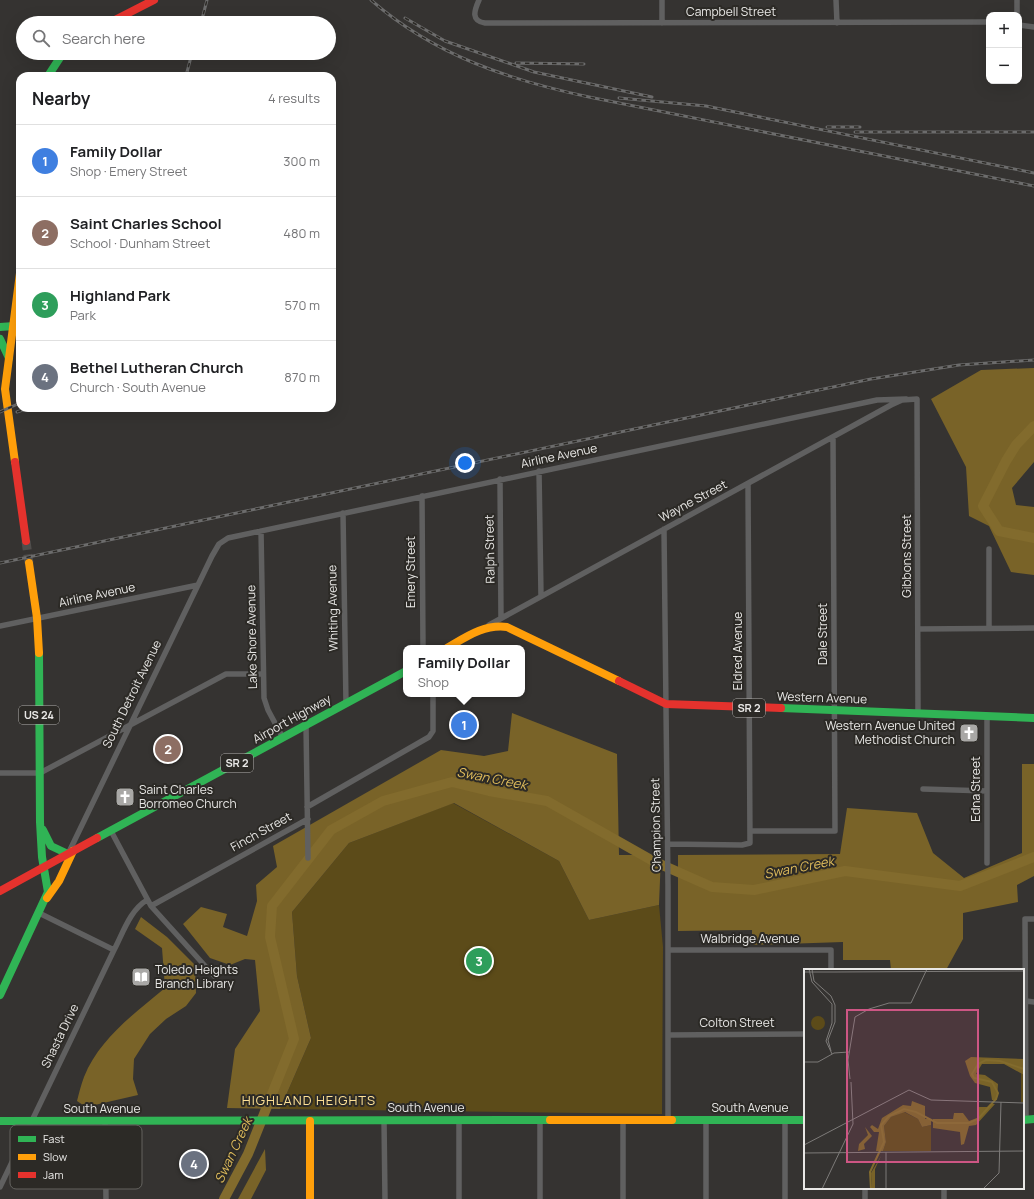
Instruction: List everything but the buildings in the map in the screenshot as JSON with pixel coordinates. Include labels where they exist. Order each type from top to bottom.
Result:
[{"type":"main road","points":[[123,16],[154,0]]},
{"type":"main road","points":[[51,72],[58,60]]},
{"type":"main road","points":[[16,308],[5,389],[26,541]]},
{"type":"main road","points":[[0,327],[14,326]]},
{"type":"main road","points":[[0,340],[9,358]]},
{"type":"main road","name":"US 24","points":[[0,995],[40,913],[45,901],[47,885],[40,822],[37,618],[29,564]]},
{"type":"main road","name":"Western Avenue","points":[[483,629],[494,625],[511,628],[666,704],[1034,718]]},
{"type":"main road","name":"SR 2","points":[[453,645],[483,629]]},
{"type":"main road","name":"Airport Highway","points":[[0,891],[403,673]]},
{"type":"main road","points":[[40,822],[51,846],[71,853],[59,881],[45,901]]},
{"type":"main road","name":"South Avenue","points":[[0,1121],[804,1120]]},
{"type":"main road","points":[[310,1121],[310,1199]]},
{"type":"street","name":"Campbell Street","points":[[479,0],[474,11],[475,18],[478,22],[485,24],[986,22]]},
{"type":"street","points":[[662,0],[662,23]]},
{"type":"street","points":[[836,0],[837,23]]},
{"type":"street","points":[[1017,0],[1017,12]]},
{"type":"street","points":[[1022,25],[1034,27]]},
{"type":"street","name":"Wayne Street","points":[[483,629],[897,402],[906,399],[917,399]]},
{"type":"street","name":"Airline Avenue","points":[[219,544],[228,538],[500,479],[877,400],[906,399]]},
{"type":"street","name":"Gibbons Street","points":[[917,399],[918,714]]},
{"type":"street","name":"Dale Street","points":[[750,831],[835,831],[833,437]]},
{"type":"street","points":[[539,471],[541,596]]},
{"type":"street","name":"Ralph Street","points":[[500,479],[501,618]]},
{"type":"street","name":"Eldred Avenue","points":[[668,844],[742,845],[750,843],[748,484]]},
{"type":"street","name":"Emery Street","points":[[422,496],[423,645]]},
{"type":"street","name":"Whiting Avenue","points":[[343,513],[346,704]]},
{"type":"street","name":"Champion Street","points":[[664,529],[668,844],[668,1120]]},
{"type":"street","name":"Lake Shore Avenue","points":[[261,531],[263,674],[265,700],[283,738]]},
{"type":"street","name":"South Detroit Avenue","points":[[71,853],[129,726],[219,544]]},
{"type":"street","points":[[989,549],[989,628]]},
{"type":"street","name":"Airline Avenue","points":[[0,626],[198,584]]},
{"type":"street","points":[[918,629],[1034,628]]},
{"type":"street","points":[[0,773],[40,773],[226,674],[263,674]]},
{"type":"street","points":[[307,807],[432,734],[434,719],[433,697]]},
{"type":"street","name":"Edna Street","points":[[987,716],[987,863]]},
{"type":"street","name":"Finch Street","points":[[151,906],[308,819],[306,725]]},
{"type":"street","points":[[923,789],[987,791]]},
{"type":"street","points":[[308,819],[308,858]]},
{"type":"street","points":[[111,831],[151,906],[215,977]]},
{"type":"street","name":"Shasta Drive","points":[[30,1125],[114,950],[134,912],[140,904],[147,900]]},
{"type":"street","points":[[40,913],[114,950]]},
{"type":"street","points":[[1028,1119],[1025,919],[1034,919]]},
{"type":"street","name":"Walbridge Avenue","points":[[668,950],[831,950],[831,969]]},
{"type":"street","points":[[1026,1002],[1034,1002]]},
{"type":"street","name":"Colton Street","points":[[669,1035],[804,1034]]},
{"type":"street","points":[[384,1120],[385,1199]]},
{"type":"street","points":[[459,1120],[459,1199]]},
{"type":"street","points":[[540,1120],[540,1199]]},
{"type":"street","points":[[623,1120],[623,1199]]},
{"type":"street","points":[[706,1120],[706,1199]]},
{"type":"street","points":[[785,1120],[785,1199]]},
{"type":"street","name":"Shasta Drive","points":[[0,1187],[10,1166]]},
{"type":"shaded area","points":[[1034,368],[1034,462],[1012,488],[1016,505],[1034,507],[1034,575],[1011,572],[989,526],[969,516],[966,467],[931,399],[981,370]]},
{"type":"shaded area","points":[[512,713],[617,754],[619,855],[661,855],[659,905],[589,920],[559,861],[454,803],[349,843],[292,912],[297,976],[311,1038],[280,1109],[227,1108],[235,1049],[260,1011],[255,960],[245,959],[230,965],[210,958],[183,924],[201,907],[227,914],[223,927],[247,936],[257,901],[256,885],[277,867],[273,846],[441,750],[484,756],[508,751]]},
{"type":"shaded area","points":[[1022,764],[1034,764],[1034,876],[1017,885],[1018,902],[963,913],[963,939],[947,969],[891,969],[890,960],[843,960],[843,942],[752,945],[752,930],[678,931],[678,855],[840,854],[847,808],[917,813],[933,853],[964,878],[1022,853]]},
{"type":"shaded area","points":[[453,803],[559,861],[589,920],[659,905],[663,947],[662,1114],[280,1109],[311,1038],[297,976],[292,912],[349,843]]},
{"type":"shaded area","points":[[141,917],[167,937],[195,965],[196,993],[186,1006],[166,1019],[150,1034],[134,1059],[133,1079],[138,1095],[86,1107],[77,1101],[84,1077],[91,1063],[108,1039],[130,1017],[165,988],[162,948],[135,929]]},
{"type":"shaded area","points":[[265,1149],[266,1170],[251,1199],[238,1199]]},
{"type":"waterway","name":"Swan Creek","points":[[1034,426],[1016,445],[983,506],[999,531],[1034,538]]},
{"type":"waterway","name":"Swan Creek","points":[[224,1199],[248,1154],[294,1039],[270,937],[272,906],[331,830],[383,801],[452,782],[489,791],[547,801],[653,861],[712,887],[754,890],[845,871],[960,886],[1034,857]]},
{"type":"tunnel","points":[[26,541],[29,563]]},
{"type":"railway","points":[[203,16],[207,0]]},
{"type":"railway","points":[[371,0],[420,36],[447,50],[474,63],[530,82],[589,97],[1034,186]]},
{"type":"railway","points":[[405,18],[445,41],[534,72],[652,97]]},
{"type":"railway","points":[[187,72],[190,60]]},
{"type":"railway","points":[[516,63],[584,64]]},
{"type":"railway","points":[[619,98],[706,106],[1034,173]]},
{"type":"railway","points":[[827,127],[860,127]]},
{"type":"railway","points":[[855,132],[1034,132]]},
{"type":"railway","points":[[0,563],[871,379],[959,365],[1034,360]]},
{"type":"railway","points":[[0,412],[16,405]]},
{"type":"traffic: fast","points":[[51,72],[58,60]]},
{"type":"traffic: fast","points":[[0,327],[14,326]]},
{"type":"traffic: fast","points":[[0,339],[9,358]]},
{"type":"traffic: fast","points":[[0,995],[48,892],[42,857],[40,822],[39,653]]},
{"type":"traffic: fast","points":[[97,838],[403,673]]},
{"type":"traffic: fast","points":[[781,708],[1034,718]]},
{"type":"traffic: fast","points":[[43,830],[51,846],[68,854]]},
{"type":"traffic: fast","points":[[1024,1120],[1034,1119]]},
{"type":"traffic: fast","points":[[0,1121],[550,1120]]},
{"type":"traffic: fast","points":[[672,1120],[804,1120]]},
{"type":"traffic: slow","points":[[15,462],[5,389],[16,304]]},
{"type":"traffic: slow","points":[[29,563],[37,618],[39,653]]},
{"type":"traffic: slow","points":[[452,645],[483,629],[491,627],[507,627],[619,681]]},
{"type":"traffic: slow","points":[[47,898],[59,881],[73,851]]},
{"type":"traffic: slow","points":[[550,1120],[672,1120]]},
{"type":"traffic: slow","points":[[310,1121],[310,1199]]},
{"type":"traffic: jam","points":[[123,16],[154,0]]},
{"type":"traffic: jam","points":[[15,462],[26,541]]},
{"type":"traffic: jam","points":[[619,681],[666,704],[781,708]]},
{"type":"traffic: jam","points":[[0,891],[97,838]]},
{"type":"place","name":"Family Dollar","points":[[464,725]]},
{"type":"place","name":"Western Avenue United Methodist Church","points":[[969,733]]},
{"type":"place","name":"Saint Charles School","points":[[168,749]]},
{"type":"place","name":"Saint Charles Borromeo Church","points":[[125,797]]},
{"type":"place","name":"Highland Park","points":[[479,961]]},
{"type":"place","name":"Toledo Heights Branch Library","points":[[141,977]]},
{"type":"place","name":"Bethel Lutheran Church","points":[[194,1164]]},
{"type":"district","name":"HIGHLAND HEIGHTS","points":[[309,1100]]}]
